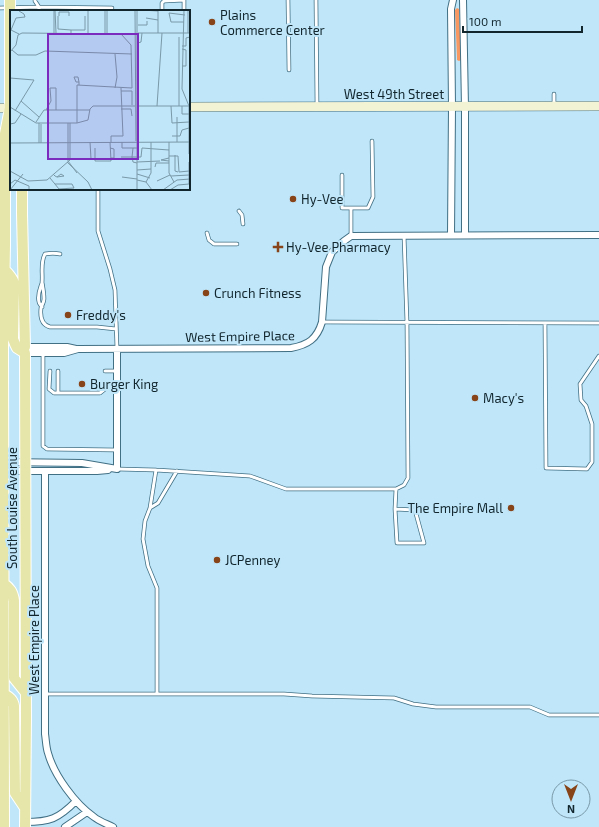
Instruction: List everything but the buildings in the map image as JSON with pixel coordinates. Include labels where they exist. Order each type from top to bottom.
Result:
[{"type":"main road","name":"South Louise Avenue","points":[[7,5],[10,54]]},
{"type":"main road","name":"South Louise Avenue","points":[[4,827],[2,765],[4,694],[2,349],[5,270],[5,134],[10,84]]},
{"type":"main road","name":"West 49th Street","points":[[190,108],[599,106]]},
{"type":"main road","name":"South Louise Avenue","points":[[22,190],[25,350],[25,824]]},
{"type":"main road","points":[[5,270],[11,276],[14,284],[13,334],[15,344],[17,348],[25,350]]},
{"type":"main road","points":[[3,583],[12,591],[14,601],[14,678],[26,693]]},
{"type":"main road","points":[[4,694],[10,697],[14,706],[15,793],[25,809]]},
{"type":"street","points":[[451,235],[451,9],[453,0]]},
{"type":"street","points":[[463,0],[465,235]]},
{"type":"street","points":[[351,236],[599,235]]},
{"type":"street","name":"West Empire Place","points":[[25,350],[43,354],[64,353],[78,350],[117,349],[291,348],[305,344],[316,335],[322,322],[326,267],[332,252],[351,236]]},
{"type":"street","name":"West Empire Place","points":[[25,350],[67,347],[78,350]]},
{"type":"street","points":[[117,349],[117,469]]},
{"type":"street","points":[[2,467],[25,467],[82,462],[117,469]]},
{"type":"street","points":[[2,467],[25,467],[45,471],[97,471],[117,469]]},
{"type":"street","name":"West Empire Place","points":[[45,471],[45,734],[48,752],[65,788],[76,801],[94,817],[113,827]]},
{"type":"street","points":[[25,824],[44,822],[58,817],[76,801]]},
{"type":"street","points":[[65,827],[87,812]]},
{"type":"lane","points":[[35,0],[39,9]]},
{"type":"lane","points":[[162,10],[162,3],[164,1],[184,0]]},
{"type":"lane","points":[[288,0],[289,70]]},
{"type":"lane","points":[[316,0],[317,107]]},
{"type":"lane","points":[[7,5],[39,9],[112,8]]},
{"type":"lane","points":[[554,94],[554,106]]},
{"type":"lane","points":[[342,175],[342,208],[368,208],[373,197],[372,141]]},
{"type":"lane","points":[[98,190],[98,231],[115,290],[117,349]]},
{"type":"lane","points":[[351,208],[351,236]]},
{"type":"lane","points":[[239,211],[242,215],[243,224]]},
{"type":"lane","points":[[207,233],[209,240],[214,244],[237,244]]},
{"type":"lane","points":[[117,469],[250,476],[286,488],[396,488],[404,485],[408,478],[407,323],[404,235]]},
{"type":"lane","points":[[60,254],[45,254],[42,262],[44,301],[41,315],[42,323],[50,327],[97,327],[116,329]]},
{"type":"lane","points":[[322,322],[599,323]]},
{"type":"lane","points":[[545,323],[546,468],[587,469],[592,462],[592,424],[586,406],[581,400],[580,384],[599,356]]},
{"type":"lane","points":[[43,354],[43,446],[47,449],[117,450]]},
{"type":"lane","points":[[50,371],[49,389],[54,393],[100,393],[105,389]]},
{"type":"lane","points":[[58,371],[58,393]]},
{"type":"lane","points":[[105,371],[117,372]]},
{"type":"lane","points":[[156,470],[150,508],[145,521],[143,539],[148,566],[157,588],[157,694]]},
{"type":"lane","points":[[150,508],[158,503],[177,471]]},
{"type":"lane","points":[[395,509],[415,510],[424,543],[397,543],[395,509],[396,488]]},
{"type":"lane","points":[[45,694],[284,694],[394,698],[413,704],[436,707],[530,707],[549,715],[599,715]]},
{"type":"shaded area","points":[[457,8],[459,9],[461,60],[459,61],[457,60],[455,10]]},
{"type":"place","name":"Plains Commerce Center","points":[[212,22]]},
{"type":"place","name":"Hy-Vee","points":[[293,199]]},
{"type":"place","name":"Hy-Vee Pharmacy","points":[[278,247]]},
{"type":"place","name":"Crunch Fitness","points":[[206,293]]},
{"type":"place","name":"Freddy's","points":[[68,315]]},
{"type":"place","name":"Burger King","points":[[82,384]]},
{"type":"place","name":"Macy's","points":[[475,398]]},
{"type":"place","name":"The Empire Mall","points":[[511,508]]},
{"type":"place","name":"JCPenney","points":[[217,560]]}]
